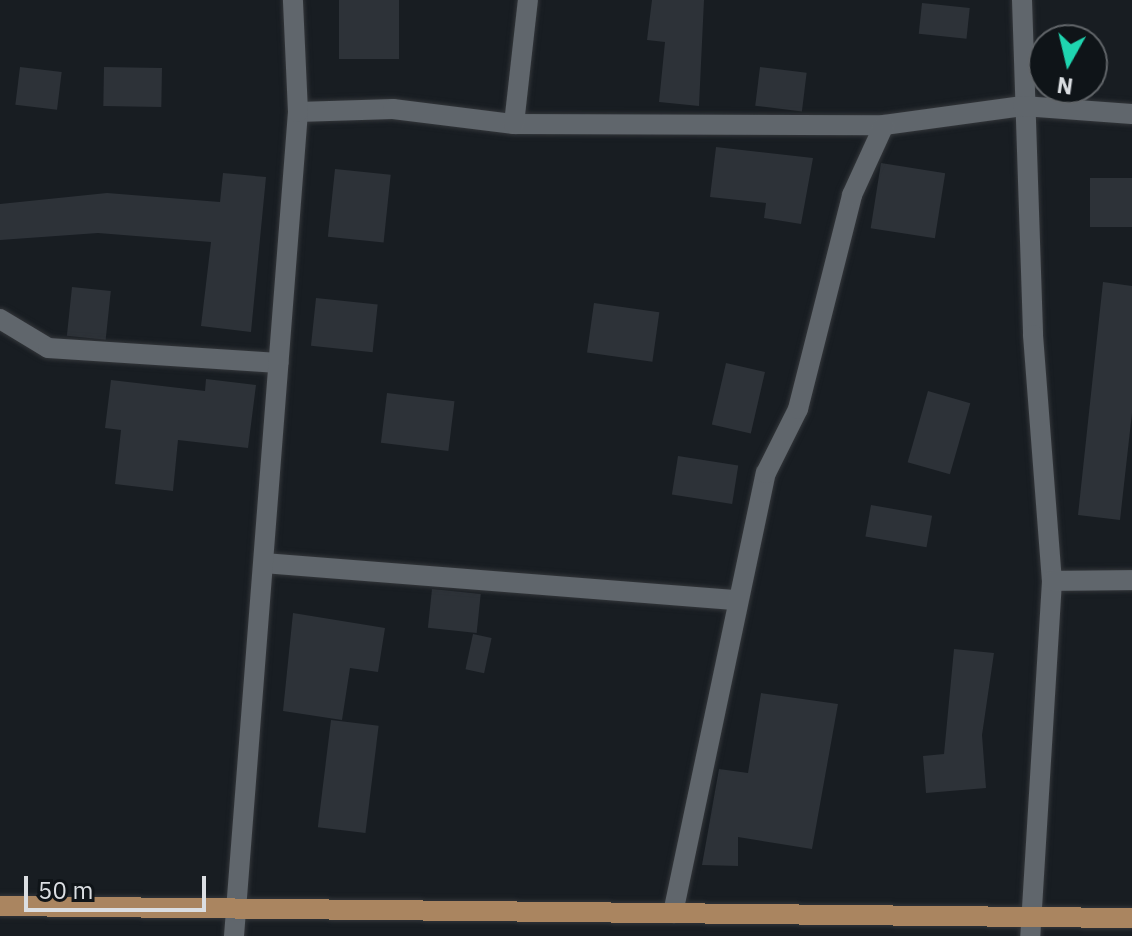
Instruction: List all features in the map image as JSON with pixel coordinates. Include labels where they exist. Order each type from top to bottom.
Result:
[{"type":"main road","points":[[0,906],[237,906],[673,913],[1030,927],[1132,918]]},
{"type":"street","points":[[234,936],[298,112],[293,0]]},
{"type":"street","points":[[514,124],[528,0]]},
{"type":"street","points":[[1022,0],[1023,106],[1052,581],[1030,927]]},
{"type":"street","points":[[298,112],[393,109],[514,124],[884,125],[1023,106],[1132,114]]},
{"type":"street","points":[[673,913],[734,600],[766,473],[810,367],[852,195],[884,125]]},
{"type":"street","points":[[0,319],[48,348],[279,363]]},
{"type":"street","points":[[264,563],[734,600]]},
{"type":"street","points":[[1052,581],[1132,580]]},
{"type":"building","points":[[339,0],[399,0],[399,59],[339,59]]},
{"type":"building","points":[[652,0],[704,0],[699,106],[659,102],[665,42],[647,40]]},
{"type":"building","points":[[922,3],[970,8],[966,39],[919,34]]},
{"type":"building","points":[[20,67],[62,72],[57,110],[15,105]]},
{"type":"building","points":[[104,67],[162,68],[161,107],[103,106]]},
{"type":"building","points":[[760,67],[807,73],[802,111],[755,106]]},
{"type":"building","points":[[716,147],[813,158],[801,224],[764,218],[766,203],[710,197]]},
{"type":"building","points":[[881,163],[945,173],[935,238],[871,228]]},
{"type":"building","points":[[335,169],[391,175],[384,242],[328,237]]},
{"type":"building","points":[[223,173],[266,177],[251,332],[201,326],[211,242],[98,233],[0,240],[0,204],[107,193],[220,202]]},
{"type":"building","points":[[1090,178],[1132,178],[1132,227],[1090,227]]},
{"type":"building","points":[[1103,282],[1132,286],[1132,413],[1120,520],[1078,515]]},
{"type":"building","points":[[72,287],[111,291],[106,340],[67,336]]},
{"type":"building","points":[[316,298],[378,304],[373,352],[311,346]]},
{"type":"building","points":[[594,303],[659,312],[652,362],[587,353]]},
{"type":"building","points":[[726,363],[765,372],[751,433],[712,424]]},
{"type":"building","points":[[206,379],[256,385],[248,448],[178,440],[173,491],[115,484],[121,430],[105,428],[111,380],[205,391]]},
{"type":"building","points":[[928,391],[970,403],[950,474],[908,462]]},
{"type":"building","points":[[387,393],[454,401],[448,451],[381,443]]},
{"type":"building","points":[[678,456],[738,466],[732,504],[672,495]]},
{"type":"building","points":[[871,505],[932,516],[927,547],[865,537]]},
{"type":"building","points":[[432,589],[481,594],[477,633],[428,628]]},
{"type":"building","points":[[293,613],[385,628],[378,672],[350,668],[342,720],[283,711]]},
{"type":"building","points":[[473,634],[492,638],[484,673],[466,669]]},
{"type":"building","points":[[954,649],[994,653],[982,735],[986,788],[926,793],[923,756],[944,754]]},
{"type":"building","points":[[761,693],[838,704],[812,849],[738,837],[738,866],[702,865],[719,769],[748,773]]},
{"type":"building","points":[[331,720],[379,726],[365,833],[318,827]]}]
